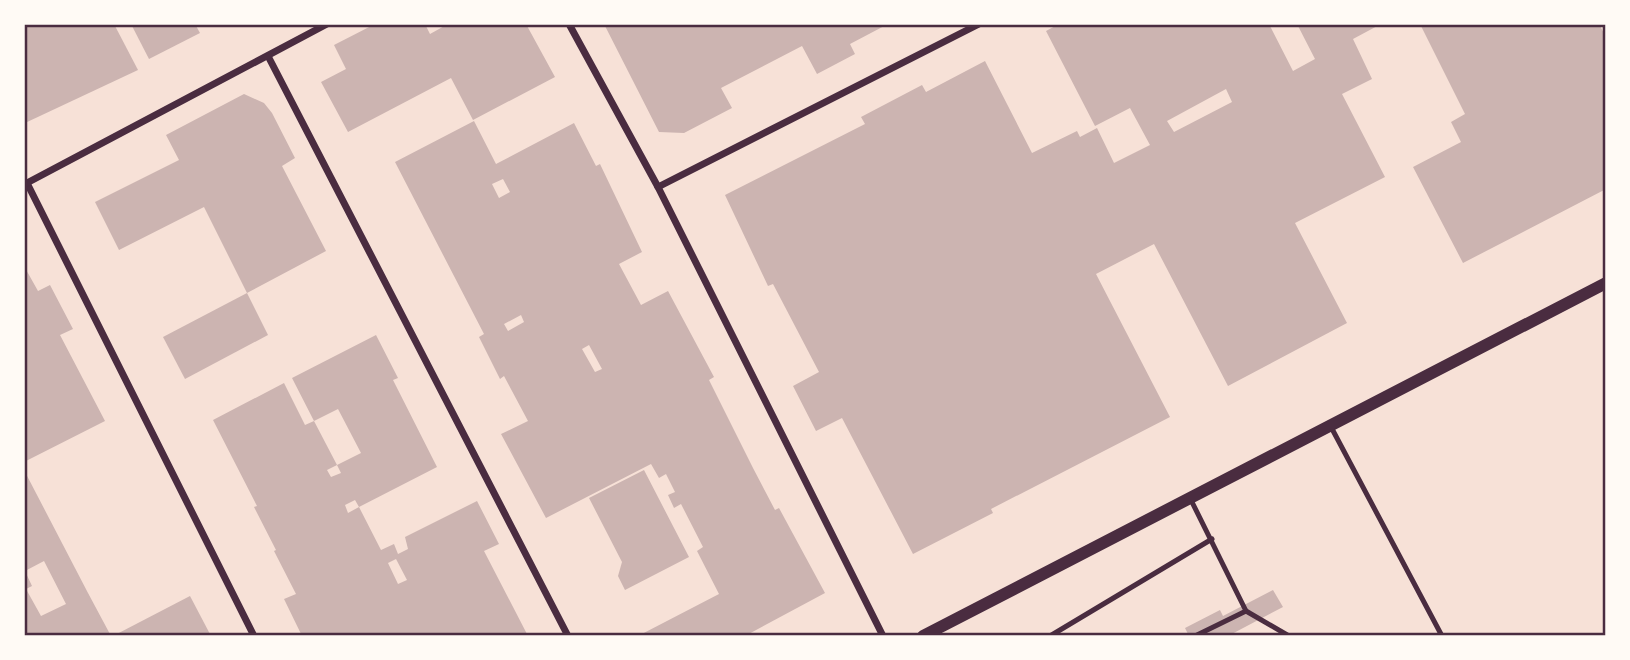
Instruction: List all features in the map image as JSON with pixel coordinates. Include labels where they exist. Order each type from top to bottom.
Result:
[{"type":"street","points":[[254,635],[26,184],[327,24]]},
{"type":"street","points":[[569,24],[658,187],[883,635]]},
{"type":"street","points":[[658,187],[979,24]]},
{"type":"street","points":[[268,56],[568,635]]},
{"type":"street","points":[[923,635],[1605,283]]},
{"type":"lane","points":[[1330,425],[1442,635]]},
{"type":"lane","points":[[1190,498],[1246,611],[1289,635]]},
{"type":"lane","points":[[1050,635],[1212,540]]},
{"type":"lane","points":[[1195,635],[1246,611]]},
{"type":"building","points":[[24,24],[114,24],[138,70],[25,123]]},
{"type":"building","points":[[131,24],[195,24],[200,33],[149,59]]},
{"type":"building","points":[[375,24],[425,24],[430,34],[448,24],[526,24],[555,77],[473,120],[451,78],[348,132],[321,82],[346,69],[334,45]]},
{"type":"building","points":[[604,24],[888,24],[850,44],[855,54],[817,74],[802,46],[721,88],[732,108],[684,133],[659,132]]},
{"type":"building","points":[[1059,24],[1269,24],[1293,71],[1315,59],[1297,24],[1381,24],[1353,39],[1372,79],[1342,94],[1385,177],[1295,223],[1347,323],[1228,386],[1154,244],[1096,274],[1170,417],[991,509],[993,513],[913,554],[842,418],[816,431],[793,386],[819,372],[773,284],[768,286],[725,195],[865,124],[861,117],[922,85],[926,92],[985,61],[1032,153],[1077,131],[1080,137],[1097,128],[1114,163],[1150,145],[1130,108],[1095,126],[1046,31]],"holes":[[[1226,89],[1232,102],[1174,132],[1167,121]]]},
{"type":"building","points":[[1420,24],[1599,24],[1606,37],[1606,189],[1463,263],[1413,167],[1461,142],[1451,122],[1465,114]]},
{"type":"building","points":[[244,94],[264,103],[272,113],[295,158],[282,166],[326,251],[247,293],[204,207],[119,250],[95,202],[179,160],[166,135]]},
{"type":"building","points":[[474,121],[496,164],[574,123],[596,166],[600,164],[642,252],[619,264],[641,305],[668,291],[714,377],[709,380],[753,468],[775,510],[779,508],[825,593],[745,636],[638,636],[719,594],[697,551],[703,547],[681,504],[674,508],[668,495],[675,492],[666,474],[659,478],[651,464],[546,518],[501,434],[528,421],[504,376],[500,379],[479,337],[484,334],[395,162]],"holes":[[[503,179],[510,192],[499,198],[492,184]],[[521,315],[524,322],[508,331],[504,324]],[[589,345],[602,369],[595,372],[582,349]]]},
{"type":"building","points":[[24,266],[38,291],[50,285],[73,329],[60,335],[105,421],[24,462]]},
{"type":"building","points":[[247,293],[268,335],[185,379],[163,337]]},
{"type":"building","points":[[376,335],[398,378],[393,380],[437,467],[359,507],[381,550],[394,544],[398,554],[408,549],[405,537],[477,501],[499,544],[484,551],[528,636],[302,636],[284,599],[296,594],[254,507],[257,506],[213,420],[284,383],[305,425],[314,421],[292,378]],"holes":[[[338,409],[361,453],[337,465],[314,421]],[[337,465],[341,473],[331,477],[327,470]],[[355,500],[359,507],[348,513],[345,505]],[[396,559],[407,580],[398,584],[388,563]]]},
{"type":"building","points":[[24,470],[111,636],[24,636]],"holes":[[[44,561],[66,604],[41,616],[26,589],[32,586],[25,571]]]},
{"type":"building","points":[[644,470],[689,557],[625,590],[618,576],[622,562],[589,498]]},
{"type":"building","points":[[1273,590],[1283,607],[1228,636],[1189,636],[1185,628],[1220,610],[1223,616]]},
{"type":"building","points":[[190,596],[211,636],[113,636]]}]
